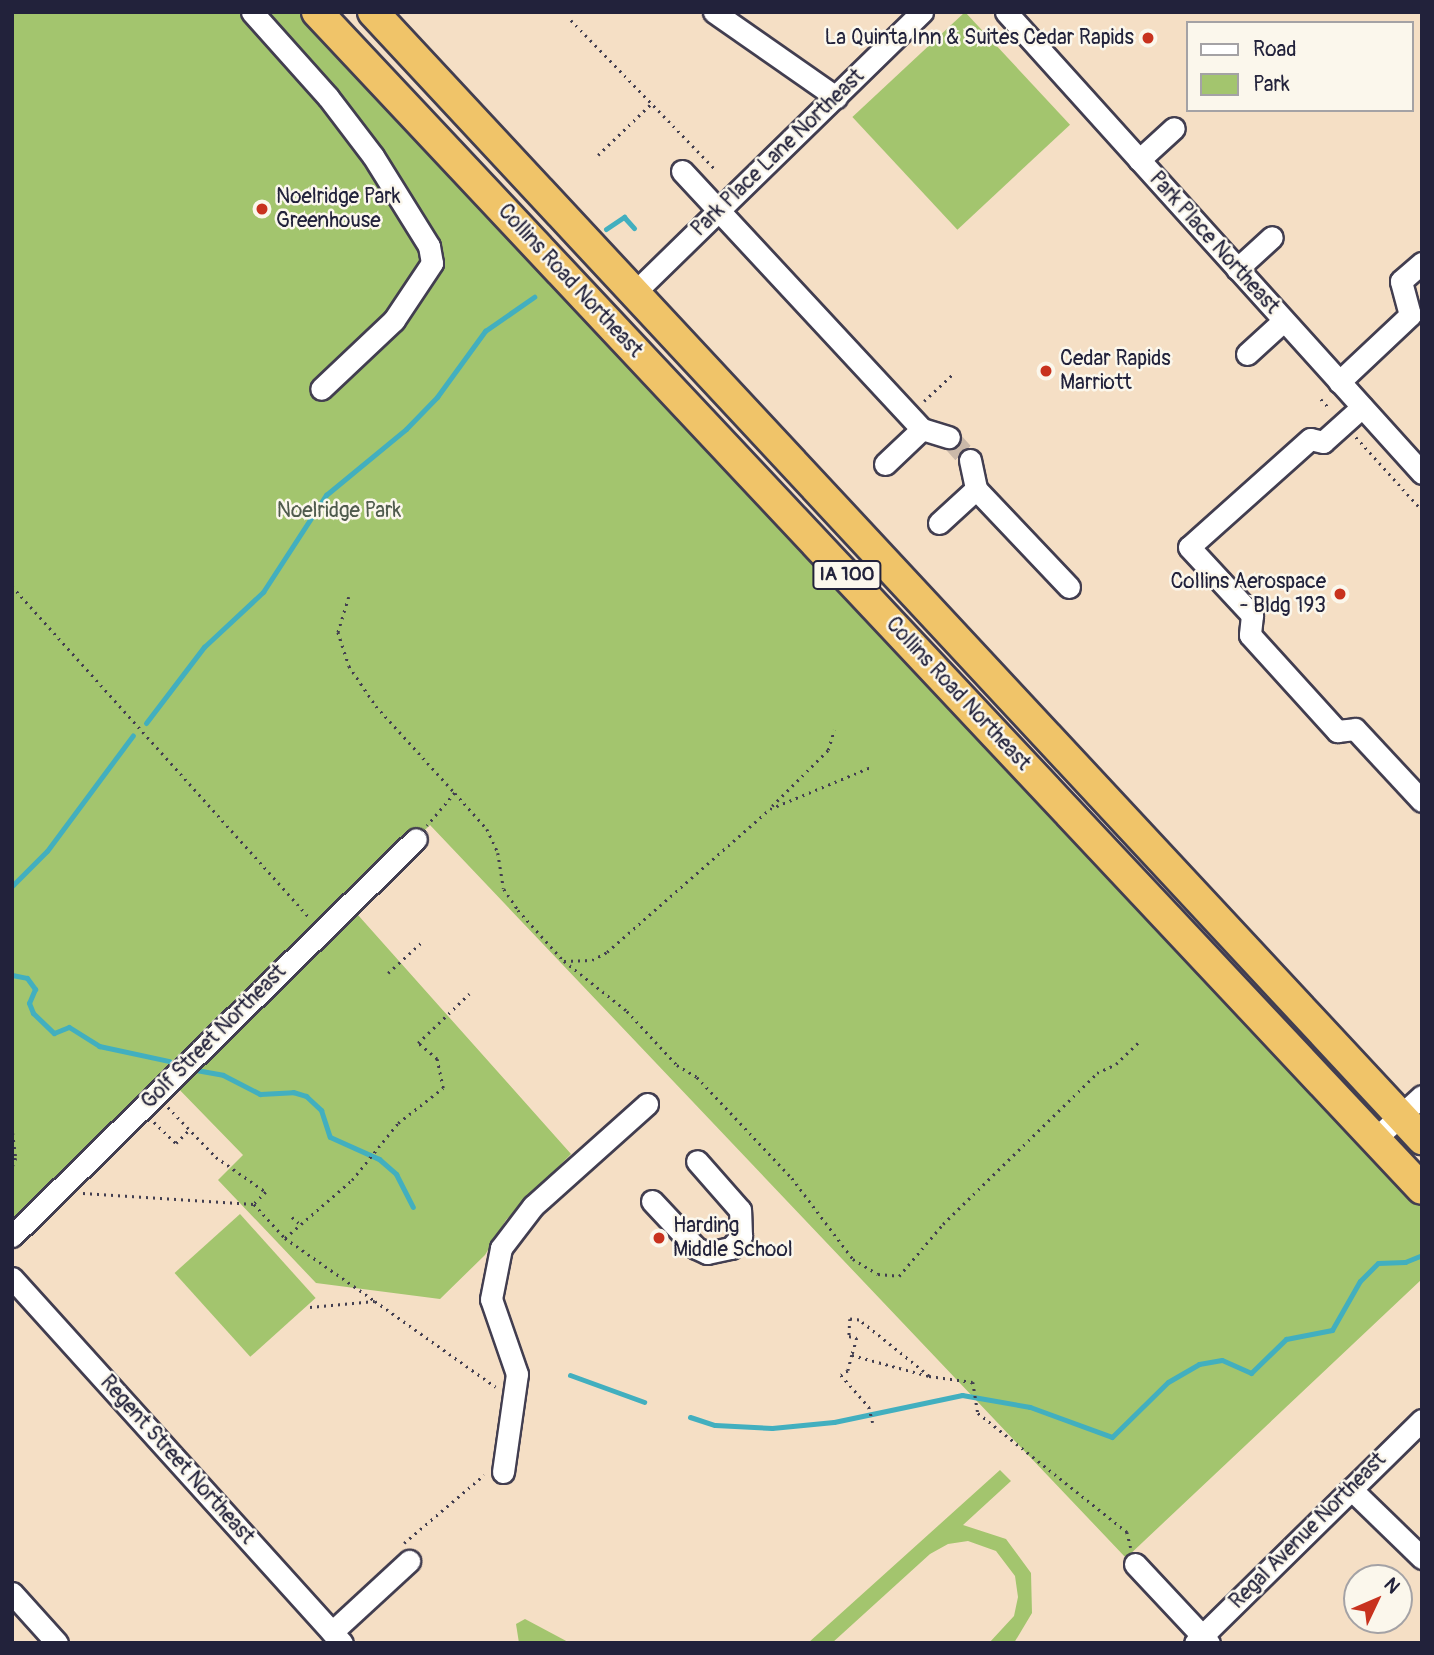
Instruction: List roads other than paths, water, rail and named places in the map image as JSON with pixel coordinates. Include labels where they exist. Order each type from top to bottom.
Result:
[{"type":"highway","name":"Collins Road Northeast","points":[[317,12],[1422,1189]]},
{"type":"highway","name":"Collins Road Northeast","points":[[373,12],[633,294],[1411,1106],[1422,1139]]},
{"type":"highway","name":"Collins Road Northeast","points":[[408,108],[460,143],[607,296],[633,294]]},
{"type":"street","points":[[252,12],[319,87],[373,156],[429,246],[432,263],[394,320],[321,389]]},
{"type":"street","points":[[714,12],[836,97]]},
{"type":"street","name":"Park Place Lane Northeast","points":[[633,294],[922,12]]},
{"type":"street","name":"Park Place Northeast","points":[[1006,12],[1422,473]]},
{"type":"street","points":[[1139,160],[1174,128]]},
{"type":"street","points":[[682,171],[916,422],[949,437]]},
{"type":"street","points":[[1237,269],[1272,237]]},
{"type":"street","points":[[1339,382],[1410,315],[1401,281],[1422,263]]},
{"type":"street","points":[[1247,355],[1283,321]]},
{"type":"street","points":[[1362,407],[1323,442],[1310,439],[1189,547],[1252,615],[1250,635],[1337,731],[1355,729],[1422,801]]},
{"type":"street","points":[[885,464],[916,422]]},
{"type":"street","points":[[970,460],[976,489],[1069,587]]},
{"type":"street","points":[[940,523],[976,489]]},
{"type":"street","name":"Golf Street Northeast","points":[[12,1236],[416,839]]},
{"type":"street","points":[[494,1473],[516,1401],[517,1374],[491,1299],[501,1248],[533,1206],[647,1104]]},
{"type":"street","points":[[1376,1139],[1411,1106]]},
{"type":"street","points":[[652,1201],[696,1248],[719,1252],[732,1248],[741,1236],[740,1210],[697,1161]]},
{"type":"street","name":"Regent Street Northeast","points":[[12,1278],[337,1637]]},
{"type":"street","name":"Regal Avenue Northeast","points":[[1202,1640],[1422,1420]]},
{"type":"street","points":[[1351,1489],[1422,1558]]},
{"type":"street","points":[[337,1637],[406,1564]]},
{"type":"street","points":[[1135,1564],[1202,1640]]},
{"type":"street","points":[[12,1593],[57,1643]]},
{"type":"waterway","points":[[606,229],[624,217],[634,228]]},
{"type":"waterway","points":[[146,723],[204,647],[263,592],[326,495],[406,429],[437,397],[485,331],[534,297]]},
{"type":"waterway","points":[[12,886],[47,851],[133,735]]},
{"type":"waterway","points":[[12,975],[27,978],[35,989],[29,1003],[33,1013],[54,1033],[69,1027],[99,1046],[169,1061]]},
{"type":"waterway","points":[[196,1070],[223,1075],[260,1094],[293,1092],[306,1096],[321,1110],[330,1137],[379,1159],[396,1174],[413,1207]]},
{"type":"waterway","points":[[690,1417],[715,1425],[772,1428],[834,1422],[962,1395],[1030,1407],[1112,1437],[1168,1382],[1199,1364],[1222,1360],[1251,1373],[1286,1339],[1332,1330],[1360,1281],[1378,1263],[1405,1262],[1422,1255]]},
{"type":"waterway","points":[[570,1375],[644,1402]]},
{"type":"tunnel","points":[[949,437],[970,460]]},
{"type":"place","name":"La Quinta Inn & Suites Cedar Rapids","points":[[1148,38]]},
{"type":"place","name":"Noelridge Park Greenhouse","points":[[262,209]]},
{"type":"place","name":"Cedar Rapids Marriott","points":[[1046,371]]},
{"type":"place","name":"Collins Aerospace - Bldg 193","points":[[1340,594]]},
{"type":"place","name":"Harding Middle School","points":[[659,1238]]},
{"type":"park label","name":"Noelridge Park","points":[[339,511]]}]
